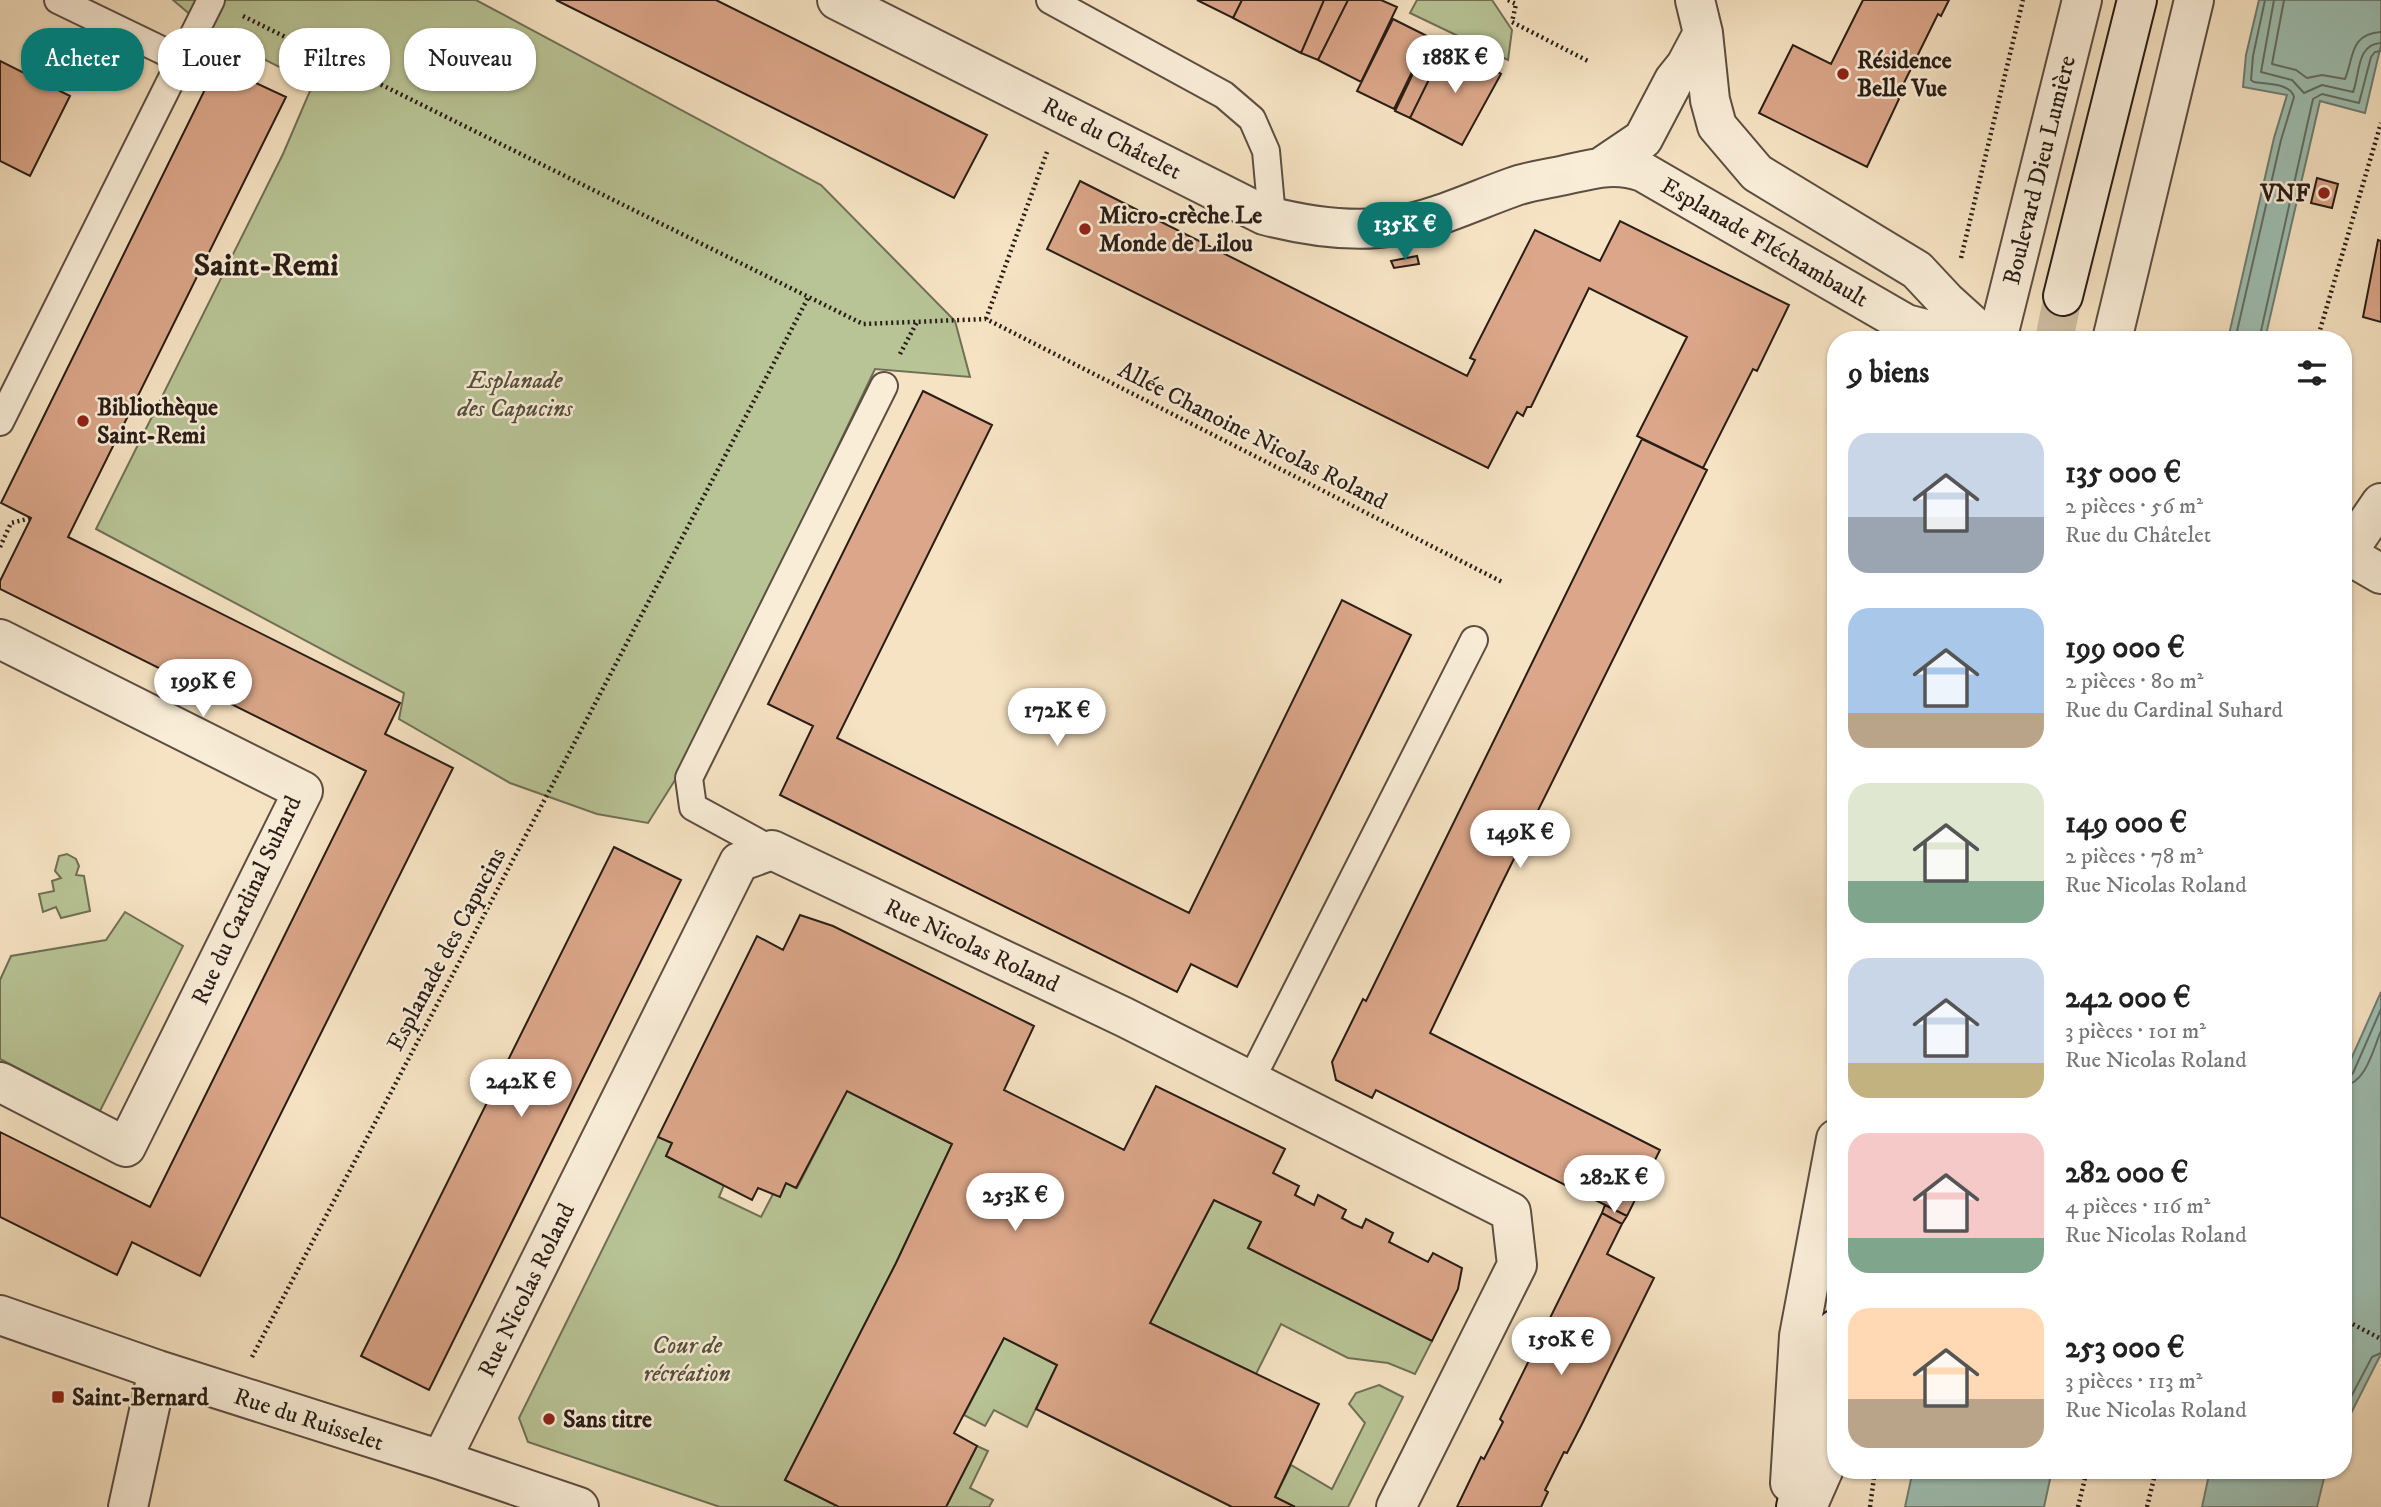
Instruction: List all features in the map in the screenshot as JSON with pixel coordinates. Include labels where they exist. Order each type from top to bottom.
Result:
[{"type":"street","name":"Rue du Châtelet","points":[[837,0],[1272,217],[1303,224],[1340,228],[1396,226],[1517,185],[1603,166],[1626,166],[1643,173]]},
{"type":"street","name":"Boulevard Dieu Lumière","points":[[1999,331],[2082,0]]},
{"type":"street","points":[[2063,296],[2137,0]]},
{"type":"street","points":[[2114,331],[2194,0]]},
{"type":"street","points":[[1699,16],[1710,100],[1717,126],[1757,173],[1917,270],[1979,331]]},
{"type":"street","points":[[1603,166],[1643,139],[1674,80],[1686,65],[1699,16]]},
{"type":"street","name":"Esplanade Fléchambault","points":[[1643,173],[1906,324],[1933,331]]},
{"type":"street","points":[[2352,544],[2381,503]]},
{"type":"street","points":[[2352,559],[2381,574]]},
{"type":"street","name":"Rue du Cardinal Suhard","points":[[0,639],[303,791],[126,1147],[0,1082]]},
{"type":"street","name":"Rue Nicolas Roland","points":[[441,1460],[739,862],[772,850],[1251,1080],[1511,1212],[1517,1265],[1396,1507]]},
{"type":"street","points":[[1789,1507],[1799,1336],[1827,1187]]},
{"type":"street","name":"Rue du Ruisselet","points":[[0,1315],[232,1395],[441,1460],[579,1507]]},
{"type":"street","points":[[1796,1507],[1827,1369]]},
{"type":"street","points":[[128,1507],[158,1370]]},
{"type":"street","points":[[1807,1507],[1827,1461]]},
{"type":"lane","points":[[58,0],[158,48]]},
{"type":"lane","points":[[196,28],[211,0]]},
{"type":"lane","points":[[1050,0],[1224,95],[1252,119],[1266,152],[1272,217]]},
{"type":"lane","points":[[0,422],[164,91]]},
{"type":"lane","points":[[772,850],[694,807],[689,778],[884,386]]},
{"type":"lane","points":[[1251,1080],[1474,640]]},
{"type":"path","points":[[1508,0],[1516,4],[1512,22],[1588,61]]},
{"type":"path","points":[[1946,301],[1963,254],[2023,0]]},
{"type":"path","points":[[236,12],[863,324],[986,319],[1062,112]]},
{"type":"path","points":[[2320,331],[2381,123]]},
{"type":"path","name":"Esplanade des Capucins","points":[[232,1395],[809,296]]},
{"type":"path","name":"Allée Chanoine Nicolas Roland","points":[[986,319],[1504,583]]},
{"type":"path","points":[[0,547],[11,523],[31,519]]},
{"type":"path","points":[[2352,1324],[2381,1339]]},
{"type":"path","points":[[1870,1507],[1874,1479]]},
{"type":"path","points":[[2078,1507],[2085,1479]]},
{"type":"path","points":[[2147,1507],[2154,1479]]},
{"type":"green space","name":"Esplanade des Capucins","points":[[173,0],[476,0],[528,28],[404,28],[404,91],[536,91],[536,32],[821,185],[955,321],[970,377],[875,369],[687,761],[648,823],[597,814],[510,783],[399,719],[404,693],[96,529],[283,154],[310,91],[390,91],[390,28],[279,28],[279,67],[265,60],[265,28],[206,28]]},
{"type":"green space","points":[[1417,0],[1492,0],[1512,30],[1508,60],[1410,13]]},
{"type":"green space","points":[[67,854],[76,859],[79,866],[76,875],[84,876],[90,911],[61,918],[56,907],[43,912],[39,894],[54,891],[52,881],[61,878],[55,871],[59,856]]},
{"type":"green space","points":[[125,912],[183,946],[100,1111],[0,1059],[0,980],[11,956],[106,940]]},
{"type":"green space","name":"Cour de récréation","points":[[847,1091],[952,1144],[896,1263],[785,1480],[839,1507],[720,1507],[528,1442],[519,1418],[658,1137],[672,1143],[666,1156],[724,1185],[719,1197],[761,1217],[773,1194],[786,1183],[797,1188]]},
{"type":"green space","points":[[1214,1200],[1261,1222],[1248,1248],[1432,1341],[1415,1374],[1388,1363],[1348,1358],[1281,1324],[1256,1374],[1150,1323]]},
{"type":"green space","points":[[1004,1338],[1057,1365],[1027,1427],[994,1410],[985,1426],[964,1415]]},
{"type":"green space","points":[[1379,1385],[1403,1397],[1348,1507],[1295,1507],[1275,1497],[1291,1465],[1332,1489],[1365,1423],[1349,1404],[1356,1393]]},
{"type":"green space","points":[[977,1446],[988,1451],[970,1488],[993,1500],[989,1507],[946,1507]]},
{"type":"water","points":[[2259,0],[2381,0],[2381,45],[2365,113],[2320,101],[2267,331],[2230,331],[2274,138],[2287,95],[2243,87],[2246,55]]},
{"type":"water","points":[[2381,992],[2381,1354],[2352,1411],[2352,1057]]},
{"type":"water","points":[[1911,1479],[2050,1479],[2044,1507],[1905,1507]]},
{"type":"water","points":[[2208,1479],[2324,1479],[2317,1507],[2202,1507]]},
{"type":"building","points":[[556,0],[716,0],[987,135],[954,198]]},
{"type":"building","points":[[1197,0],[1242,0],[1233,18]]},
{"type":"building","points":[[1242,0],[1324,0],[1301,53],[1233,18]]},
{"type":"building","points":[[1324,0],[1348,0],[1318,60],[1301,53]]},
{"type":"building","points":[[1348,0],[1381,0],[1397,7],[1361,82],[1318,60]]},
{"type":"building","name":"Résidence Belle Vue","points":[[1863,0],[1949,0],[1941,16],[1938,14],[1897,97],[1899,99],[1867,167],[1759,113],[1793,45],[1831,64]]},
{"type":"building","points":[[1393,19],[1429,37],[1394,109],[1357,91]]},
{"type":"building","points":[[1431,36],[1447,43],[1410,118],[1395,111]]},
{"type":"building","points":[[1447,43],[1501,74],[1462,145],[1410,118]]},
{"type":"building","points":[[0,61],[21,72],[21,91],[60,91],[70,96],[30,176],[0,161]]},
{"type":"building","points":[[265,87],[286,97],[68,537],[400,703],[385,734],[453,768],[200,1276],[132,1242],[117,1275],[0,1217],[0,1132],[150,1207],[366,771],[0,589],[0,581],[31,518],[1,503],[204,91],[265,91]]},
{"type":"building","name":"VNF","points":[[2317,178],[2338,184],[2332,208],[2311,203]]},
{"type":"building","points":[[1080,181],[1467,376],[1475,360],[1470,358],[1535,230],[1600,261],[1620,221],[1789,305],[1757,371],[1753,369],[1703,468],[1637,436],[1687,337],[1589,288],[1531,407],[1527,407],[1523,416],[1517,412],[1488,468],[1047,249]]},
{"type":"building","points":[[2378,240],[2381,241],[2381,322],[2363,317]]},
{"type":"building","points":[[1417,256],[1419,264],[1394,268],[1391,261]]},
{"type":"building","points":[[923,391],[992,425],[837,738],[1189,913],[1342,600],[1411,635],[1237,987],[1191,964],[1177,992],[780,795],[813,726],[768,704]]},
{"type":"building","points":[[1642,439],[1707,470],[1430,1033],[1660,1150],[1627,1216],[1376,1090],[1372,1098],[1336,1080],[1332,1062],[1363,999],[1366,1001]]},
{"type":"building","points":[[614,847],[681,880],[429,1390],[361,1356]]},
{"type":"building","points":[[800,915],[833,926],[1034,1026],[1004,1090],[1124,1150],[1156,1086],[1285,1149],[1273,1173],[1299,1186],[1295,1195],[1314,1205],[1318,1195],[1346,1210],[1342,1218],[1353,1224],[1362,1228],[1366,1219],[1393,1233],[1389,1242],[1428,1262],[1433,1253],[1462,1268],[1458,1289],[1432,1341],[1248,1248],[1261,1222],[1214,1200],[1150,1323],[1319,1404],[1275,1497],[1295,1507],[1232,1507],[1036,1409],[1057,1365],[1004,1338],[954,1433],[977,1446],[946,1507],[839,1507],[785,1480],[896,1263],[952,1144],[847,1091],[796,1188],[786,1183],[780,1197],[758,1188],[752,1200],[666,1156],[672,1143],[658,1137],[757,936],[783,950]]},
{"type":"building","points":[[1605,1205],[1627,1216],[1622,1224],[1602,1213]]},
{"type":"building","points":[[1602,1213],[1622,1224],[1607,1254],[1654,1278],[1582,1424],[1545,1490],[1548,1492],[1541,1507],[1457,1507],[1481,1457],[1484,1459],[1503,1422],[1500,1419]]},
{"type":"tunnel","points":[[2056,331],[2063,296]]},
{"type":"place","name":"Résidence Belle Vue","points":[[1843,74]]},
{"type":"place","name":"VNF","points":[[2324,193]]},
{"type":"place","name":"Micro-crèche Le Monde de Lilou","points":[[1085,229]]},
{"type":"place","name":"Bibliothèque Saint-Remi","points":[[83,421]]},
{"type":"place","name":"Saint-Bernard","points":[[58,1397]]},
{"type":"place","name":"Sans titre","points":[[549,1419]]},
{"type":"district","name":"Saint-Remi","points":[[266,264]]}]
